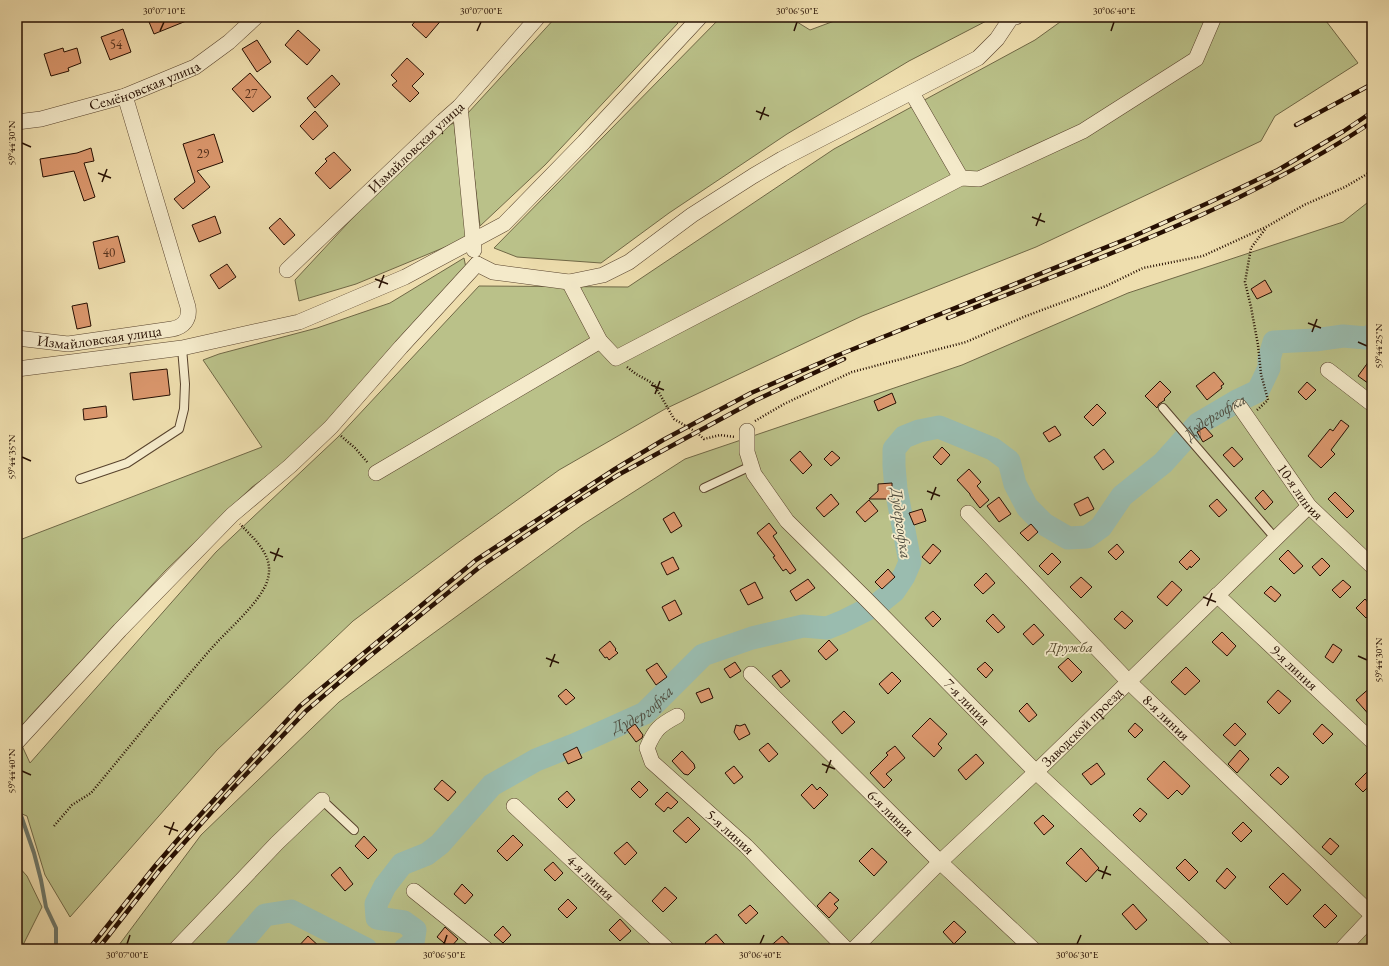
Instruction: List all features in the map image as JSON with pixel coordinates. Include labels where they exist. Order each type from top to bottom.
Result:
[{"type":"street","name":"Семёновская улица","points":[[17,122],[41,119],[125,96],[196,67],[229,42],[256,17]]},
{"type":"street","name":"Измайловская улица","points":[[286,270],[443,120],[460,106],[538,17]]},
{"type":"street","points":[[17,369],[182,348],[299,322],[406,278],[504,224],[584,142],[700,17]]},
{"type":"street","points":[[476,264],[493,272],[569,282],[603,276],[629,262],[692,215],[782,159],[978,58],[997,39],[1011,18],[1016,17]]},
{"type":"street","points":[[569,282],[600,341],[616,358],[961,178],[979,179],[1083,131],[1196,59],[1214,17]]},
{"type":"street","points":[[912,92],[961,178]]},
{"type":"street","name":"Измайловская улица","points":[[17,338],[68,344],[172,329],[181,326],[188,316],[188,307],[125,96]]},
{"type":"street","points":[[460,106],[472,242],[476,264]]},
{"type":"street","points":[[17,742],[120,630],[232,515],[290,466],[331,427],[476,264]]},
{"type":"street","points":[[376,473],[600,341]]},
{"type":"street","points":[[1328,370],[1372,404]]},
{"type":"street","name":"10-я линия","points":[[1240,407],[1309,506],[1372,566]]},
{"type":"street","name":"7-я линия","points":[[747,434],[747,452],[754,474],[787,521],[1036,772],[1226,949]]},
{"type":"street","name":"Заводской проезд","points":[[854,949],[940,862],[1036,772],[1309,506]]},
{"type":"street","name":"8-я линия","points":[[968,513],[1128,681],[1372,916]]},
{"type":"street","name":"9-я линия","points":[[1217,595],[1372,741]]},
{"type":"street","name":"6-я линия","points":[[752,674],[940,862],[1033,949]]},
{"type":"street","name":"5-я линия","points":[[677,716],[661,725],[652,738],[647,748],[652,762],[746,846],[846,949]]},
{"type":"street","points":[[176,949],[272,848],[322,800]]},
{"type":"street","name":"4-я линия","points":[[514,806],[667,949]]},
{"type":"street","points":[[414,891],[486,949]]},
{"type":"street","points":[[1342,949],[1372,916]]},
{"type":"lane","points":[[80,479],[127,463],[179,429],[185,402],[182,348]]},
{"type":"lane","points":[[1163,408],[1275,538]]},
{"type":"lane","points":[[704,488],[751,466]]},
{"type":"lane","points":[[322,800],[354,830]]},
{"type":"path","points":[[616,358],[636,374],[654,384],[674,418],[704,438],[720,435],[747,434],[754,422],[784,404],[852,372],[966,342],[1026,316],[1106,286],[1143,268],[1203,256],[1230,245],[1268,226],[1304,205],[1345,187],[1372,171]]},
{"type":"path","points":[[1268,226],[1251,248],[1245,282],[1258,345],[1260,374],[1268,400]]},
{"type":"path","points":[[331,427],[355,448],[376,473]]},
{"type":"path","points":[[54,826],[72,805],[91,793],[210,649],[261,595],[269,577],[268,561],[263,548],[232,515]]},
{"type":"green space","points":[[556,17],[672,17],[678,23],[545,165],[480,226],[467,114]]},
{"type":"green space","points":[[721,17],[789,17],[810,30],[845,17],[994,17],[909,61],[787,134],[669,213],[601,263],[517,257],[494,248]]},
{"type":"green space","points":[[1067,17],[1323,17],[1358,63],[1275,116],[1261,141],[1036,247],[862,316],[665,409],[559,470],[456,544],[353,621],[217,750],[70,917],[45,875],[27,816],[17,812],[17,735],[30,763],[216,552],[338,437],[479,286],[628,287],[834,149],[1035,40]]},
{"type":"green space","points":[[454,123],[467,238],[356,284],[299,301],[295,280],[360,210],[444,127]]},
{"type":"green space","name":"Дружба","points":[[1372,199],[1372,949],[116,949],[201,835],[339,702],[582,525],[685,459],[962,365],[1128,293],[1343,222]]},
{"type":"green space","points":[[464,258],[466,268],[323,427],[278,468],[252,487],[165,571],[30,716],[17,733],[17,541],[262,447],[203,360],[219,354],[317,328],[390,303]]},
{"type":"green space","points":[[17,865],[27,876],[42,907],[21,949],[17,949]]},
{"type":"building","points":[[147,17],[196,17],[154,34]]},
{"type":"building","points":[[419,17],[444,17],[426,38],[412,25]]},
{"type":"building","points":[[123,29],[131,52],[110,60],[101,37]]},
{"type":"building","points":[[298,30],[320,50],[307,65],[285,45]]},
{"type":"building","points":[[257,40],[271,62],[257,72],[242,49]]},
{"type":"building","points":[[63,48],[64,52],[77,48],[81,63],[68,68],[69,71],[51,76],[44,54]]},
{"type":"building","points":[[407,58],[424,74],[412,86],[419,93],[410,102],[392,85],[397,81],[391,75]]},
{"type":"building","points":[[250,73],[271,97],[253,112],[232,89]]},
{"type":"building","points":[[332,75],[340,84],[315,108],[307,98]]},
{"type":"building","points":[[315,111],[328,126],[313,140],[300,126]]},
{"type":"building","points":[[214,134],[223,162],[197,171],[210,187],[183,209],[174,199],[195,182],[183,144]]},
{"type":"building","points":[[91,148],[94,161],[84,163],[95,197],[84,201],[74,171],[43,177],[40,159],[77,153]]},
{"type":"building","points":[[334,152],[351,170],[330,189],[315,173],[327,161],[325,159]]},
{"type":"building","points":[[215,216],[221,233],[199,242],[192,225]]},
{"type":"building","points":[[280,218],[295,235],[284,245],[269,228]]},
{"type":"building","points":[[118,236],[125,262],[99,269],[93,242]]},
{"type":"building","points":[[227,264],[236,277],[219,289],[210,275]]},
{"type":"building","points":[[1265,280],[1272,292],[1257,299],[1251,289]]},
{"type":"building","points":[[87,303],[91,326],[77,329],[72,306]]},
{"type":"building","points":[[1372,357],[1372,386],[1358,376]]},
{"type":"building","points":[[167,369],[170,395],[133,400],[130,373]]},
{"type":"building","points":[[1214,372],[1224,384],[1221,386],[1222,388],[1207,400],[1196,386]]},
{"type":"building","points":[[1160,381],[1171,392],[1157,408],[1145,396]]},
{"type":"building","points":[[1307,382],[1316,390],[1306,400],[1298,392]]},
{"type":"building","points":[[892,393],[896,403],[878,411],[874,401]]},
{"type":"building","points":[[1097,404],[1106,413],[1093,426],[1084,417]]},
{"type":"building","points":[[106,406],[107,417],[84,420],[83,409]]},
{"type":"building","points":[[1341,420],[1349,426],[1331,450],[1335,454],[1321,468],[1308,456],[1330,429],[1333,431]]},
{"type":"building","points":[[1055,426],[1061,435],[1049,442],[1043,433]]},
{"type":"building","points":[[1205,427],[1213,436],[1203,442],[1197,432]]},
{"type":"building","points":[[942,447],[950,455],[941,465],[933,457]]},
{"type":"building","points":[[1232,447],[1243,459],[1234,467],[1223,455]]},
{"type":"building","points":[[1104,449],[1114,462],[1103,470],[1094,457]]},
{"type":"building","points":[[800,451],[812,465],[803,474],[790,460]]},
{"type":"building","points":[[832,451],[840,458],[831,466],[824,459]]},
{"type":"building","points":[[969,469],[981,482],[977,486],[989,500],[980,508],[957,480]]},
{"type":"building","points":[[892,483],[892,499],[869,499],[878,491],[878,484]]},
{"type":"building","points":[[1263,490],[1273,502],[1265,510],[1255,498]]},
{"type":"building","points":[[1335,492],[1354,511],[1347,518],[1328,499]]},
{"type":"building","points":[[831,494],[839,504],[824,517],[816,508]]},
{"type":"building","points":[[999,497],[1011,514],[999,522],[987,506]]},
{"type":"building","points":[[1088,497],[1094,509],[1080,516],[1074,504]]},
{"type":"building","points":[[1217,499],[1227,510],[1219,517],[1209,506]]},
{"type":"building","points":[[869,500],[878,511],[865,522],[856,512]]},
{"type":"building","points":[[922,509],[926,521],[914,525],[909,513]]},
{"type":"building","points":[[674,512],[682,526],[671,533],[663,519]]},
{"type":"building","points":[[769,523],[777,533],[773,536],[796,570],[790,574],[786,569],[783,571],[773,557],[775,556],[757,533]]},
{"type":"building","points":[[1031,524],[1038,532],[1028,541],[1020,533]]},
{"type":"building","points":[[933,544],[941,551],[930,564],[922,557]]},
{"type":"building","points":[[1117,544],[1124,552],[1116,560],[1108,552]]},
{"type":"building","points":[[1191,550],[1200,559],[1187,570],[1179,562]]},
{"type":"building","points":[[1288,550],[1303,566],[1294,574],[1279,559]]},
{"type":"building","points":[[1052,553],[1061,562],[1048,575],[1039,566]]},
{"type":"building","points":[[673,557],[679,569],[667,575],[661,563]]},
{"type":"building","points":[[1322,558],[1330,566],[1320,576],[1312,567]]},
{"type":"building","points":[[888,569],[895,577],[882,589],[875,582]]},
{"type":"building","points":[[986,573],[995,583],[983,594],[974,585]]},
{"type":"building","points":[[1081,577],[1092,587],[1081,598],[1070,587]]},
{"type":"building","points":[[808,579],[815,588],[796,601],[790,591]]},
{"type":"building","points":[[1343,580],[1351,587],[1340,598],[1332,590]]},
{"type":"building","points":[[1172,581],[1182,590],[1167,606],[1157,597]]},
{"type":"building","points":[[755,582],[763,598],[748,605],[740,590]]},
{"type":"building","points":[[1271,586],[1281,595],[1275,602],[1264,593]]},
{"type":"building","points":[[1365,599],[1372,607],[1372,612],[1366,618],[1356,608]]},
{"type":"building","points":[[675,600],[682,614],[669,621],[662,607]]},
{"type":"building","points":[[933,611],[941,619],[933,627],[925,618]]},
{"type":"building","points":[[1122,611],[1133,621],[1125,629],[1114,619]]},
{"type":"building","points":[[993,614],[1005,627],[998,633],[986,621]]},
{"type":"building","points":[[1034,624],[1044,635],[1033,645],[1023,634]]},
{"type":"building","points":[[1222,632],[1236,646],[1227,656],[1212,642]]},
{"type":"building","points":[[829,640],[838,650],[826,660],[818,651]]},
{"type":"building","points":[[610,641],[618,653],[609,660],[607,657],[605,658],[599,650]]},
{"type":"building","points":[[1333,644],[1342,650],[1333,663],[1325,657]]},
{"type":"building","points":[[1068,658],[1082,672],[1072,682],[1058,667]]},
{"type":"building","points":[[735,662],[741,671],[730,678],[724,669]]},
{"type":"building","points":[[985,662],[993,670],[986,678],[977,669]]},
{"type":"building","points":[[657,663],[667,677],[656,685],[646,670]]},
{"type":"building","points":[[1186,667],[1200,681],[1185,695],[1171,682]]},
{"type":"building","points":[[781,670],[790,681],[781,688],[772,676]]},
{"type":"building","points":[[892,672],[901,681],[888,694],[879,684]]},
{"type":"building","points":[[1372,686],[1372,718],[1356,700]]},
{"type":"building","points":[[709,688],[713,698],[701,703],[696,693]]},
{"type":"building","points":[[566,689],[575,698],[566,705],[558,696]]},
{"type":"building","points":[[1278,690],[1291,701],[1279,714],[1267,702]]},
{"type":"building","points":[[1027,703],[1037,715],[1029,722],[1019,711]]},
{"type":"building","points":[[844,711],[855,722],[842,734],[832,722]]},
{"type":"building","points":[[930,718],[947,734],[938,744],[942,748],[934,757],[912,736]]},
{"type":"building","points":[[1135,723],[1143,730],[1135,738],[1128,731]]},
{"type":"building","points":[[1235,723],[1246,734],[1235,746],[1223,735]]},
{"type":"building","points":[[635,724],[643,735],[642,738],[636,742],[627,730]]},
{"type":"building","points":[[745,724],[750,734],[739,740],[734,732],[736,725],[740,726]]},
{"type":"building","points":[[1322,724],[1333,734],[1323,744],[1313,734]]},
{"type":"building","points":[[768,743],[778,754],[769,762],[759,750]]},
{"type":"building","points":[[895,746],[905,758],[886,774],[892,780],[884,788],[870,773],[888,755],[886,753]]},
{"type":"building","points":[[577,747],[582,758],[568,764],[563,754]]},
{"type":"building","points":[[1240,750],[1249,759],[1237,773],[1228,764]]},
{"type":"building","points":[[682,751],[694,764],[695,768],[688,775],[684,774],[672,761]]},
{"type":"building","points":[[976,754],[984,763],[966,780],[958,770]]},
{"type":"building","points":[[1164,761],[1190,786],[1182,795],[1177,790],[1168,799],[1147,779]]},
{"type":"building","points":[[1097,763],[1105,774],[1091,785],[1082,774]]},
{"type":"building","points":[[734,766],[743,777],[734,784],[725,773]]},
{"type":"building","points":[[1278,767],[1289,777],[1281,785],[1270,775]]},
{"type":"building","points":[[1372,767],[1372,783],[1363,792],[1355,784]]},
{"type":"building","points":[[442,780],[456,792],[448,801],[434,789]]},
{"type":"building","points":[[639,781],[648,790],[640,798],[631,789]]},
{"type":"building","points":[[812,784],[817,790],[820,787],[828,795],[814,809],[801,795]]},
{"type":"building","points":[[567,791],[575,800],[567,808],[558,799]]},
{"type":"building","points":[[667,792],[678,802],[671,809],[668,807],[664,812],[655,804]]},
{"type":"building","points":[[1140,808],[1147,814],[1140,822],[1133,815]]},
{"type":"building","points":[[1043,815],[1054,826],[1044,835],[1034,823]]},
{"type":"building","points":[[688,817],[700,829],[686,843],[673,831]]},
{"type":"building","points":[[1243,822],[1252,831],[1241,842],[1232,833]]},
{"type":"building","points":[[513,835],[523,845],[507,861],[497,851]]},
{"type":"building","points":[[364,836],[377,850],[368,859],[355,846]]},
{"type":"building","points":[[1330,838],[1339,846],[1331,855],[1322,847]]},
{"type":"building","points":[[627,842],[637,853],[625,865],[614,853]]},
{"type":"building","points":[[872,848],[887,862],[874,876],[859,861]]},
{"type":"building","points":[[1081,848],[1099,868],[1086,882],[1066,863]]},
{"type":"building","points":[[1185,859],[1198,872],[1189,881],[1176,868]]},
{"type":"building","points":[[553,862],[563,873],[555,881],[544,870]]},
{"type":"building","points":[[340,867],[353,884],[345,891],[331,875]]},
{"type":"building","points":[[1227,868],[1236,877],[1225,889],[1216,881]]},
{"type":"building","points":[[1283,873],[1301,890],[1287,905],[1269,887]]},
{"type":"building","points":[[462,884],[473,895],[465,904],[454,894]]},
{"type":"building","points":[[665,887],[677,898],[663,912],[652,901]]},
{"type":"building","points":[[830,892],[839,900],[834,904],[838,908],[829,918],[817,906]]},
{"type":"building","points":[[568,899],[577,908],[567,918],[558,909]]},
{"type":"building","points":[[1133,904],[1147,920],[1136,930],[1122,914]]},
{"type":"building","points":[[1325,904],[1337,916],[1325,928],[1313,916]]},
{"type":"building","points":[[750,905],[758,913],[746,924],[738,915]]},
{"type":"building","points":[[620,919],[631,931],[620,941],[609,930]]},
{"type":"building","points":[[954,921],[966,932],[954,944],[943,932]]},
{"type":"building","points":[[503,926],[511,935],[503,943],[494,935]]},
{"type":"building","points":[[445,927],[458,939],[450,948],[437,937]]},
{"type":"building","points":[[716,934],[729,949],[711,949],[705,943]]},
{"type":"building","points":[[308,936],[322,949],[296,949]]},
{"type":"building","points":[[782,936],[794,949],[767,949]]},
{"type":"waterway","name":"Дудергофка","points":[[405,949],[413,943],[415,930],[404,922],[377,918],[376,904],[385,886],[402,864],[427,854],[440,844],[492,785],[536,760],[574,745],[645,713],[703,655],[752,638],[803,626],[827,628],[878,604],[894,591],[904,576],[910,562],[896,489],[894,466],[894,449],[904,437],[919,431],[939,427],[993,449],[1009,461],[1015,484],[1027,507],[1044,524],[1068,538],[1087,537],[1101,527],[1122,496],[1163,463],[1198,424],[1237,401],[1258,391],[1269,368],[1269,359],[1274,342],[1315,340],[1343,336],[1366,338],[1372,335]]},
{"type":"waterway","points":[[17,804],[34,853],[46,907],[56,928],[56,949]]},
{"type":"waterway","name":"Дудергофка","points":[[236,949],[265,915],[291,911],[366,949]]},
{"type":"railway","points":[[1296,125],[1372,84]]},
{"type":"railway","points":[[89,949],[180,837],[300,706],[476,560],[615,469],[663,440],[751,393],[836,356],[1134,236],[1278,170],[1344,131],[1372,112]]},
{"type":"railway","points":[[948,318],[1165,231],[1219,207],[1322,153],[1372,122]]},
{"type":"railway","points":[[98,949],[159,871],[233,788],[306,711],[370,656],[481,566],[618,475],[754,401],[844,359]]}]
